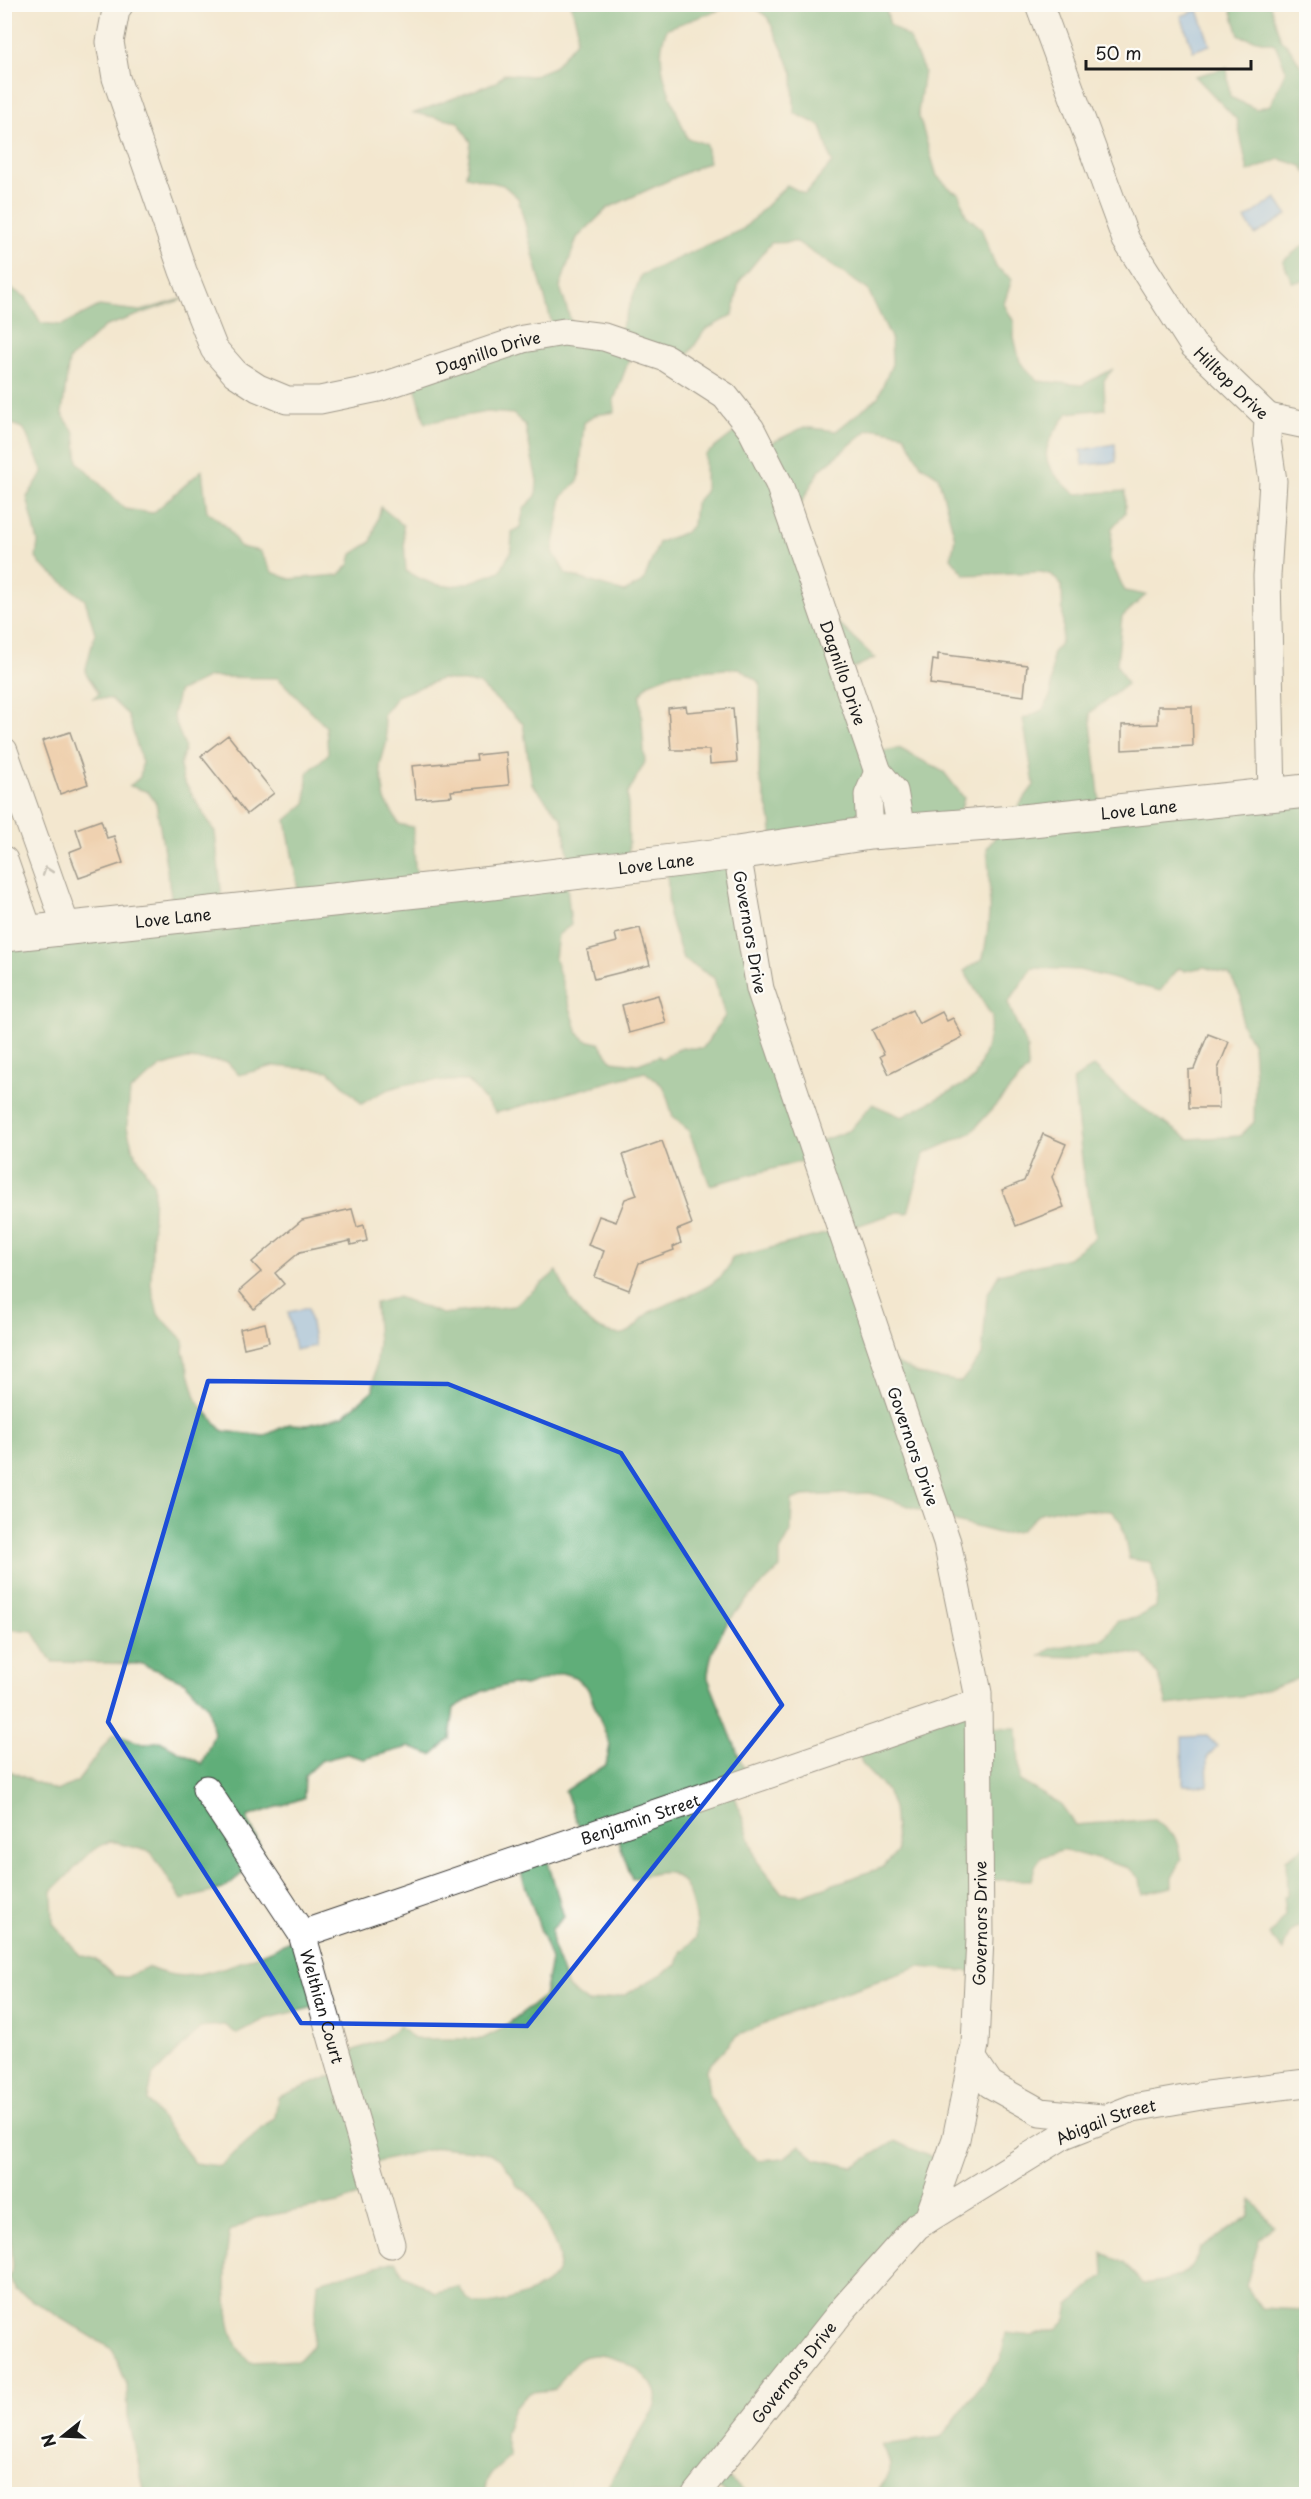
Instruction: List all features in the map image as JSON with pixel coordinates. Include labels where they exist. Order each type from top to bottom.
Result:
[{"type":"street","name":"Dagnillo Drive","points":[[120,4],[116,10],[110,42],[116,78],[183,271],[214,349],[235,373],[258,388],[287,400],[320,400],[378,388],[523,339],[564,332],[604,337],[666,358],[725,396],[751,429],[779,484],[878,772],[868,795],[885,831]]},
{"type":"street","name":"Hilltop Drive","points":[[1039,4],[1126,240],[1193,345],[1268,417],[1267,440],[1273,481],[1267,576],[1272,796]]},
{"type":"street","points":[[1268,417],[1306,426]]},
{"type":"street","points":[[4,751],[66,926]]},
{"type":"street","name":"Love Lane","points":[[17,933],[66,926],[492,883],[737,853],[885,831],[1306,792]]},
{"type":"street","name":"Governors Drive","points":[[696,2494],[845,2307],[917,2226],[928,2219],[956,2139],[972,2057],[980,1938],[978,1704],[947,1542],[760,988],[737,853]]},
{"type":"street","points":[[4,860],[17,933]]},
{"type":"street","name":"Benjamin Street","points":[[302,1934],[978,1704]]},
{"type":"street","name":"Welthian Court","points":[[206,1789],[302,1934],[391,2244]]},
{"type":"street","points":[[972,2057],[990,2084],[1040,2112],[1106,2119]]},
{"type":"street","name":"Abigail Street","points":[[928,2219],[1064,2135],[1133,2108],[1306,2084]]},
{"type":"highlighted area","points":[[208,1381],[448,1384],[621,1453],[782,1705],[527,2026],[301,2023],[108,1722]]},
{"type":"green space","points":[[571,5],[734,5],[668,28],[663,41],[662,69],[671,97],[687,138],[706,144],[709,162],[608,208],[577,238],[560,287],[575,334],[616,341],[641,275],[743,229],[787,185],[805,194],[832,163],[821,126],[794,113],[793,73],[768,18],[752,5],[885,5],[890,25],[909,38],[924,71],[918,113],[937,176],[953,191],[959,193],[966,215],[981,228],[996,267],[1012,279],[1004,304],[1014,322],[1014,337],[1020,362],[1038,381],[1082,385],[1113,369],[1104,380],[1105,409],[1068,413],[1052,437],[1046,456],[1054,473],[1075,494],[1125,491],[1125,513],[1112,528],[1110,559],[1125,591],[1146,595],[1122,617],[1117,665],[1127,684],[1090,713],[1100,803],[1306,793],[1306,1676],[1249,1695],[1167,1705],[1159,1677],[1144,1655],[1100,1651],[1076,1657],[1040,1656],[1052,1648],[1104,1639],[1117,1621],[1136,1618],[1156,1607],[1158,1586],[1150,1562],[1129,1559],[1121,1522],[1111,1511],[1058,1509],[1040,1513],[1020,1531],[1002,1534],[956,1522],[870,1493],[803,1496],[792,1500],[791,1532],[780,1552],[780,1568],[743,1604],[723,1630],[710,1661],[708,1678],[749,1781],[733,1790],[757,1861],[782,1893],[802,1895],[883,1867],[897,1852],[893,1808],[886,1790],[863,1766],[856,1747],[974,1708],[981,1727],[1017,1728],[1020,1781],[1060,1804],[1075,1825],[1154,1819],[1175,1837],[1182,1859],[1172,1878],[1172,1887],[1142,1894],[1140,1879],[1129,1868],[1064,1850],[1042,1857],[1036,1865],[1031,1880],[979,1880],[974,1972],[919,1967],[819,2001],[737,2036],[706,2069],[709,2095],[741,2145],[758,2160],[784,2158],[800,2145],[816,2159],[853,2167],[895,2141],[946,2164],[930,2216],[721,2472],[749,2494],[727,2494],[716,2486],[697,2494],[603,2494],[654,2409],[656,2397],[652,2386],[635,2369],[612,2357],[599,2355],[579,2360],[555,2390],[531,2392],[514,2407],[505,2434],[510,2457],[489,2478],[485,2494],[416,2494],[388,2489],[364,2494],[193,2494],[189,2491],[145,2494],[128,2416],[127,2386],[113,2350],[16,2290],[8,2278],[13,2268],[11,2236],[4,2230],[5,1769],[56,1791],[77,1782],[113,1734],[144,1744],[160,1741],[202,1764],[214,1734],[208,1707],[185,1682],[142,1664],[52,1662],[33,1631],[5,1629],[4,1127],[9,1119],[4,1104],[5,936],[172,902],[156,803],[148,792],[130,786],[140,777],[142,763],[128,715],[111,699],[93,698],[99,693],[85,672],[95,633],[85,600],[41,565],[36,558],[38,542],[27,497],[43,472],[24,429],[5,421],[5,285],[26,297],[41,323],[62,325],[99,306],[140,311],[189,297],[104,327],[69,360],[62,414],[75,433],[78,462],[125,509],[153,513],[202,470],[207,511],[227,527],[240,547],[260,551],[272,572],[290,579],[339,575],[349,565],[352,554],[371,542],[381,507],[403,525],[406,571],[420,579],[442,586],[453,586],[500,571],[511,551],[512,532],[520,527],[524,508],[536,496],[537,481],[525,425],[513,414],[487,412],[425,423],[413,379],[554,332],[518,198],[503,185],[466,176],[471,142],[458,122],[414,113],[496,82],[504,74],[532,76],[554,67],[576,41],[577,26]],"holes":[[[797,242],[868,290],[891,338],[892,364],[878,397],[836,431],[804,427],[759,449],[740,428],[705,455],[705,492],[695,503],[693,524],[686,532],[659,542],[643,582],[624,592],[566,574],[553,551],[562,497],[579,480],[584,423],[595,415],[615,412],[614,400],[632,352],[682,364],[705,330],[733,315],[739,282],[771,243]],[[877,429],[904,434],[921,465],[938,476],[955,538],[951,558],[965,575],[1041,572],[1052,575],[1062,586],[1063,629],[1061,642],[1052,654],[1051,694],[1044,709],[1023,719],[1034,785],[987,848],[990,903],[986,944],[983,958],[964,971],[992,1017],[986,1049],[974,1079],[902,1117],[872,1104],[850,1130],[813,1144],[730,858],[667,867],[669,916],[683,959],[714,978],[725,1016],[703,1048],[681,1048],[661,1059],[659,1056],[638,1064],[612,1061],[599,1043],[586,1040],[578,1033],[555,959],[558,935],[571,925],[566,876],[421,890],[415,866],[413,827],[399,824],[385,800],[380,766],[387,741],[383,715],[397,696],[441,679],[479,684],[523,724],[532,784],[562,819],[571,871],[629,863],[628,794],[645,762],[640,695],[649,683],[674,673],[739,668],[760,683],[759,776],[771,820],[773,850],[954,833],[964,798],[944,772],[899,748],[870,754],[845,672],[875,658],[818,604],[790,523],[820,470],[868,430]],[[209,677],[278,678],[326,727],[328,754],[307,773],[306,803],[286,820],[300,902],[222,899],[215,832],[183,780],[180,766],[185,747],[173,716],[178,692]],[[1204,967],[1230,975],[1241,997],[1241,1023],[1253,1045],[1254,1122],[1240,1136],[1189,1139],[1131,1100],[1094,1066],[1073,1080],[1085,1186],[1087,1186],[1095,1237],[1068,1258],[999,1274],[987,1295],[982,1355],[961,1382],[919,1374],[877,1353],[836,1233],[898,1212],[908,1213],[924,1154],[971,1133],[1028,1069],[1027,1048],[1008,1003],[1032,968],[1079,970],[1160,991],[1179,968],[1185,971]],[[187,1059],[227,1062],[239,1075],[274,1066],[329,1071],[362,1104],[387,1090],[413,1083],[468,1081],[496,1113],[645,1072],[664,1087],[673,1117],[688,1130],[710,1185],[811,1159],[832,1232],[732,1258],[727,1269],[709,1285],[650,1312],[632,1330],[623,1334],[605,1332],[586,1320],[566,1292],[557,1271],[514,1306],[442,1314],[398,1297],[375,1303],[378,1342],[373,1390],[343,1416],[308,1425],[289,1424],[264,1436],[223,1431],[197,1401],[183,1352],[184,1341],[158,1314],[151,1285],[154,1185],[133,1150],[127,1127],[130,1091],[161,1067]],[[562,1673],[575,1677],[588,1689],[610,1745],[606,1765],[565,1791],[583,1837],[615,1831],[632,1879],[660,1873],[677,1876],[691,1900],[696,1938],[681,1952],[677,1965],[625,1995],[588,2003],[568,1988],[552,1944],[552,1929],[564,1917],[547,1858],[521,1873],[551,1960],[544,1996],[498,2031],[482,2039],[414,2039],[400,2026],[381,2040],[335,2057],[336,2074],[278,2097],[275,2117],[220,2166],[195,2163],[148,2101],[152,2077],[201,2027],[225,2025],[237,2034],[265,2019],[319,2006],[299,1936],[247,1960],[204,1973],[174,1975],[147,1967],[127,1977],[114,1976],[95,1959],[80,1955],[53,1923],[52,1891],[93,1850],[110,1841],[151,1852],[182,1900],[223,1889],[263,1857],[247,1817],[304,1798],[305,1775],[320,1761],[347,1754],[364,1759],[409,1747],[432,1755],[450,1739],[454,1708],[483,1691],[512,1684],[525,1686]],[[440,2147],[487,2153],[503,2163],[517,2186],[536,2202],[556,2248],[559,2260],[557,2272],[552,2279],[530,2292],[489,2304],[470,2301],[459,2287],[435,2292],[404,2275],[395,2261],[318,2282],[313,2345],[299,2360],[250,2362],[237,2346],[229,2318],[226,2273],[230,2231],[255,2218],[339,2203],[374,2190],[369,2164]]]},
{"type":"green space","points":[[1230,5],[1270,5],[1281,40],[1288,46],[1306,73],[1306,173],[1302,166],[1280,159],[1248,172],[1237,120],[1195,76],[1227,68],[1230,97],[1256,109],[1270,105],[1286,70],[1275,44],[1239,36]]},
{"type":"green space","points":[[1306,243],[1306,281],[1292,282],[1283,261]]},
{"type":"green space","points":[[1306,1846],[1306,1923],[1293,1930],[1283,1951],[1269,1935],[1285,1915],[1283,1896],[1287,1895],[1286,1859]]},
{"type":"green space","points":[[1252,2200],[1273,2225],[1259,2240],[1246,2286],[1261,2308],[1306,2310],[1306,2494],[873,2494],[885,2481],[890,2471],[889,2460],[882,2445],[941,2437],[1001,2359],[1006,2333],[1032,2336],[1056,2329],[1066,2319],[1069,2305],[1104,2275],[1103,2253],[1124,2263],[1143,2284],[1171,2279],[1179,2276],[1192,2265],[1200,2248],[1249,2216]]},
{"type":"water","points":[[1198,10],[1210,45],[1193,51],[1181,16]]},
{"type":"water","points":[[1276,198],[1287,215],[1255,235],[1245,219]]},
{"type":"water","points":[[1115,444],[1116,462],[1083,465],[1081,450]]},
{"type":"water","points":[[308,1308],[315,1346],[295,1350],[288,1312]]},
{"type":"water","points":[[1207,1736],[1217,1746],[1207,1758],[1208,1786],[1183,1785],[1182,1737]]},
{"type":"building","points":[[938,654],[1027,665],[1024,696],[930,684],[933,660],[938,661]]},
{"type":"building","points":[[686,706],[687,712],[733,708],[737,762],[710,764],[709,750],[671,750],[668,708]]},
{"type":"building","points":[[1158,706],[1192,706],[1193,746],[1122,750],[1122,725],[1158,724]]},
{"type":"building","points":[[70,732],[88,784],[60,794],[42,741]]},
{"type":"building","points":[[228,735],[274,793],[247,814],[201,756]]},
{"type":"building","points":[[506,752],[509,785],[451,791],[452,796],[416,799],[412,766],[477,760],[476,755]]},
{"type":"building","points":[[101,820],[107,838],[114,836],[123,863],[79,878],[69,852],[82,847],[76,829]]},
{"type":"building","points":[[640,928],[650,965],[594,979],[587,950],[617,942],[615,934]]},
{"type":"building","points":[[658,995],[666,1023],[629,1033],[622,1005]]},
{"type":"building","points":[[912,1010],[919,1024],[942,1012],[947,1021],[953,1018],[963,1037],[889,1074],[880,1056],[884,1054],[872,1030]]},
{"type":"building","points":[[1208,1034],[1229,1042],[1218,1069],[1219,1108],[1189,1108],[1188,1070],[1194,1069]]},
{"type":"building","points":[[1043,1134],[1066,1144],[1052,1177],[1064,1207],[1016,1226],[1002,1190],[1024,1181]]},
{"type":"building","points":[[662,1141],[692,1224],[677,1230],[681,1243],[673,1247],[674,1250],[639,1263],[629,1290],[595,1277],[604,1251],[588,1245],[599,1216],[616,1222],[625,1199],[637,1195],[623,1155]]},
{"type":"building","points":[[352,1209],[357,1227],[364,1225],[367,1241],[351,1245],[350,1241],[300,1252],[275,1273],[284,1284],[254,1309],[239,1291],[261,1272],[252,1262],[302,1220]]},
{"type":"building","points":[[265,1323],[269,1342],[244,1348],[240,1329]]}]
